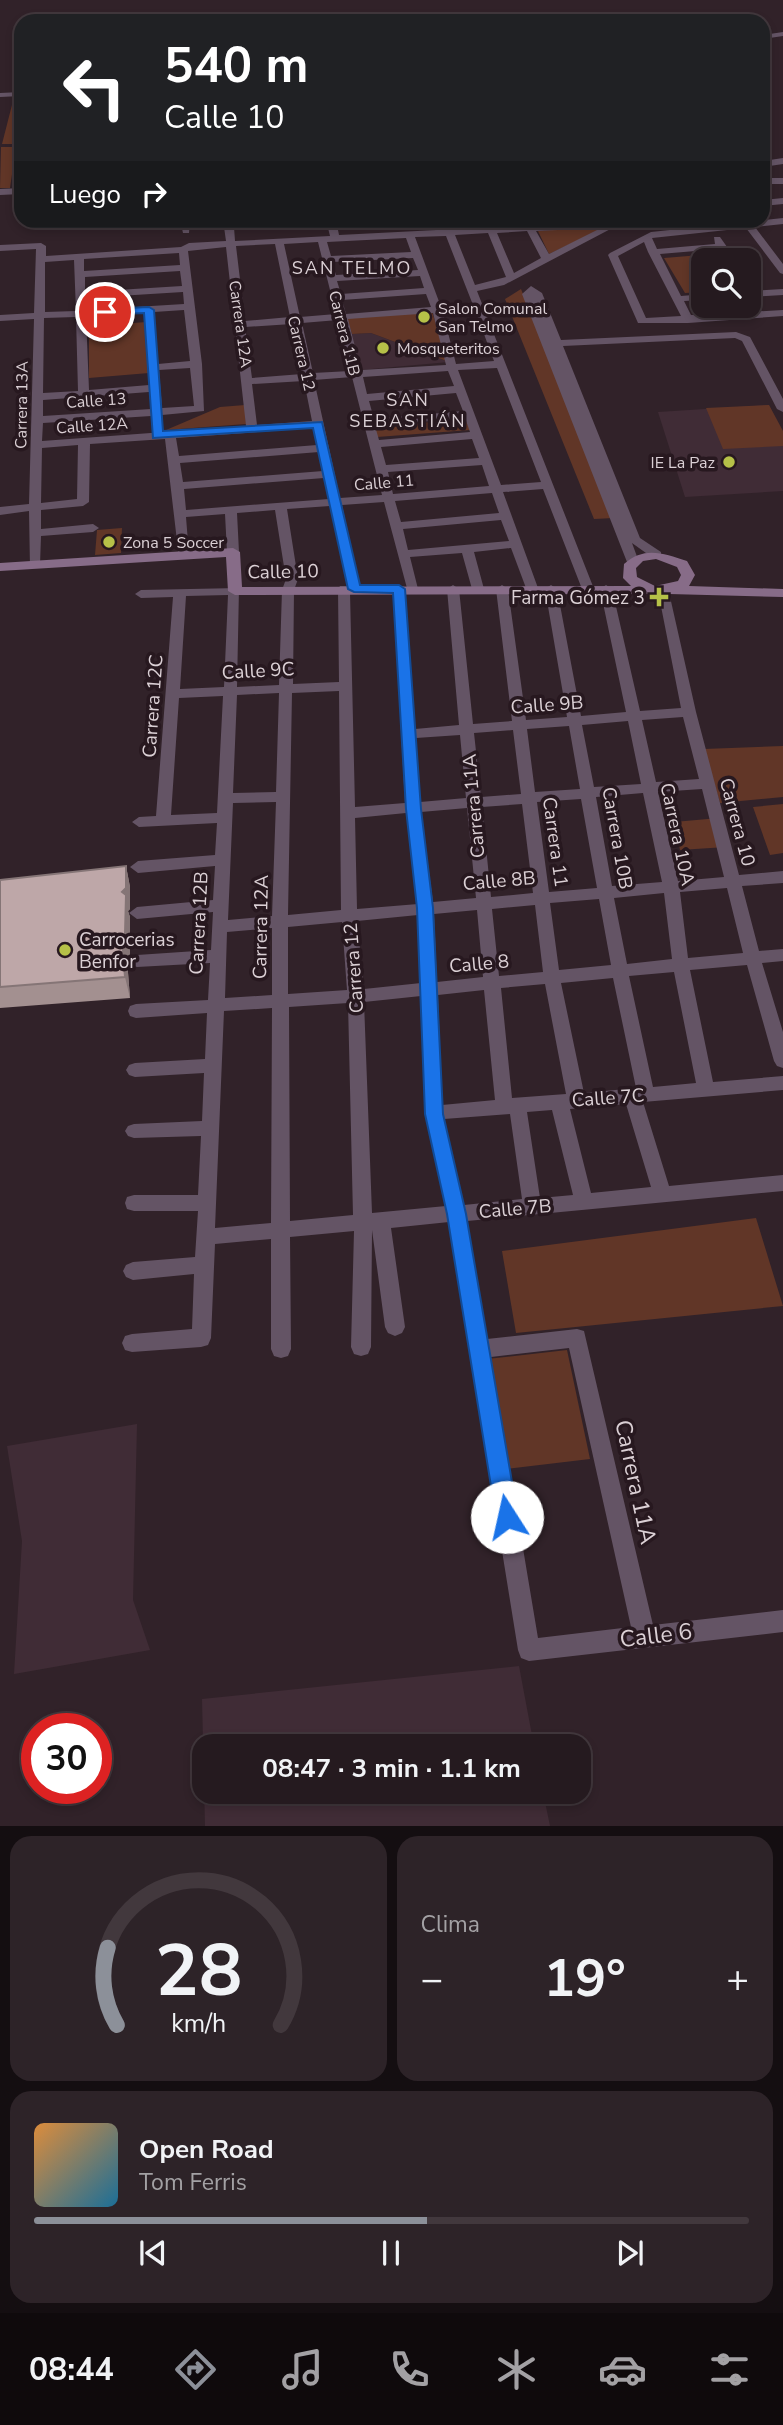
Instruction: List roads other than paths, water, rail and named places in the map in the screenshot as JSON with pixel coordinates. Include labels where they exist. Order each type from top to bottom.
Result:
[{"type":"street","name":"Carrera 12A","points":[[228,228],[249,381],[252,428]]},
{"type":"street","points":[[333,228],[335,239]]},
{"type":"street","points":[[40,259],[183,250],[188,246],[229,243],[543,228]]},
{"type":"street","points":[[472,289],[491,288],[608,228]]},
{"type":"street","points":[[719,228],[651,235],[613,255],[642,321],[783,313]]},
{"type":"street","points":[[750,228],[783,271]]},
{"type":"street","points":[[530,229],[547,260]]},
{"type":"street","points":[[709,229],[722,246]]},
{"type":"street","points":[[492,231],[511,278]]},
{"type":"street","points":[[450,233],[588,589]]},
{"type":"street","points":[[410,236],[437,310],[452,367],[532,588]]},
{"type":"street","points":[[647,238],[688,320]]},
{"type":"street","name":"Carrera 11B","points":[[322,240],[373,444],[404,554],[408,734],[413,809],[425,908],[434,1114],[457,1214],[529,1650]]},
{"type":"street","name":"Carrera 12","points":[[279,241],[336,502],[349,589],[345,686],[349,916],[372,1222],[395,1327]]},
{"type":"street","name":"Carrera 13A","points":[[0,248],[41,246],[34,533],[29,565]]},
{"type":"street","points":[[653,252],[722,246]]},
{"type":"street","points":[[155,367],[197,364],[183,250]]},
{"type":"street","points":[[327,260],[417,254]]},
{"type":"street","points":[[79,256],[85,393]]},
{"type":"street","points":[[80,275],[186,268]]},
{"type":"street","points":[[331,278],[424,273]]},
{"type":"street","points":[[81,295],[189,289]]},
{"type":"street","points":[[337,297],[430,291]]},
{"type":"street","points":[[761,293],[783,292]]},
{"type":"street","points":[[677,299],[691,298]]},
{"type":"street","points":[[0,318],[190,307]]},
{"type":"street","points":[[242,324],[480,307]]},
{"type":"street","points":[[149,310],[157,412],[175,460],[183,555]]},
{"type":"street","points":[[633,562],[618,509],[552,344],[728,334],[742,337],[783,410]]},
{"type":"street","name":"Calle 13","points":[[36,421],[200,409],[197,364]]},
{"type":"street","points":[[249,381],[502,364]]},
{"type":"street","points":[[36,397],[156,388]]},
{"type":"street","points":[[361,398],[461,389]]},
{"type":"street","points":[[369,423],[470,414]]},
{"type":"street","name":"Calle 12A","points":[[35,445],[318,424]]},
{"type":"street","points":[[373,444],[476,435]]},
{"type":"street","points":[[0,511],[83,502],[84,441]]},
{"type":"street","points":[[175,460],[324,449]]},
{"type":"street","points":[[381,469],[485,461]]},
{"type":"street","points":[[178,486],[330,474]]},
{"type":"street","name":"Calle 11","points":[[180,514],[548,485]]},
{"type":"street","name":"Carrera 12A","points":[[281,507],[292,579],[288,590],[281,921],[281,1349]]},
{"type":"street","points":[[618,509],[635,540],[657,555],[675,560],[688,575],[707,584],[783,586]]},
{"type":"street","name":"Carrera 12B","points":[[132,1343],[201,1338],[235,591],[231,511]]},
{"type":"street","points":[[397,526],[506,516]]},
{"type":"street","points":[[34,533],[93,528]]},
{"type":"street","points":[[404,554],[517,544]]},
{"type":"street","points":[[467,549],[478,589]]},
{"type":"street","name":"Calle 10","points":[[0,567],[233,552]]},
{"type":"street","points":[[630,578],[629,566],[633,562],[657,555]]},
{"type":"street","name":"Calle 10","points":[[0,561],[29,565]]},
{"type":"street","points":[[606,589],[630,578],[662,590],[683,584],[688,575]]},
{"type":"street","name":"Calle 10","points":[[141,594],[532,588],[783,593]]},
{"type":"street","name":"Carrera 11A","points":[[453,589],[490,983],[532,1206]]},
{"type":"street","name":"Carrera 11","points":[[502,589],[567,1100],[584,1202]]},
{"type":"street","name":"Carrera 10B","points":[[551,589],[589,793],[639,1095],[662,1194]]},
{"type":"street","name":"Carrera 10A","points":[[606,589],[671,886],[681,966],[706,1088]]},
{"type":"street","name":"Carrera 10","points":[[662,590],[689,712],[753,959],[783,1061]]},
{"type":"street","name":"Carrera 12C","points":[[163,821],[180,593]]},
{"type":"street","name":"Calle 9C","points":[[173,694],[345,686]]},
{"type":"street","name":"Calle 9B","points":[[408,734],[689,712]]},
{"type":"street","points":[[348,813],[708,783]]},
{"type":"street","points":[[224,799],[284,797]]},
{"type":"street","points":[[138,822],[223,818]]},
{"type":"street","points":[[138,867],[222,860]]},
{"type":"street","name":"Calle 8B","points":[[219,927],[783,877]]},
{"type":"street","points":[[137,913],[220,905]]},
{"type":"street","name":"Calle 8","points":[[136,1011],[356,996],[783,955]]},
{"type":"street","points":[[137,961],[218,956]]},
{"type":"street","points":[[135,1070],[213,1066]]},
{"type":"street","name":"Calle 7C","points":[[434,1114],[567,1100],[783,1083]]},
{"type":"street","points":[[135,1131],[210,1128]]},
{"type":"street","name":"Calle 7B","points":[[205,1237],[783,1183]]},
{"type":"street","points":[[134,1203],[207,1203]]},
{"type":"street","name":"Carrera 12","points":[[361,1347],[372,1222]]},
{"type":"street","points":[[133,1271],[204,1265]]},
{"type":"street","name":"Carrera 11A","points":[[479,1349],[577,1338],[643,1636]]},
{"type":"street","name":"Calle 6","points":[[529,1650],[783,1621]]},
{"type":"place","name":"Salon Comunal San Telmo","points":[[424,317]]},
{"type":"place","name":"Mosqueteritos","points":[[383,348]]},
{"type":"place","name":"IE La Paz","points":[[729,462]]},
{"type":"place","name":"Zona 5 Soccer","points":[[109,542]]},
{"type":"place","name":"Farma Gómez 3","points":[[659,597]]},
{"type":"place","name":"Carrocerias Benfor","points":[[65,950]]},
{"type":"district","name":"SAN TELMO","points":[[352,268]]},
{"type":"district","name":"SAN SEBASTIÁN","points":[[408,410]]}]
